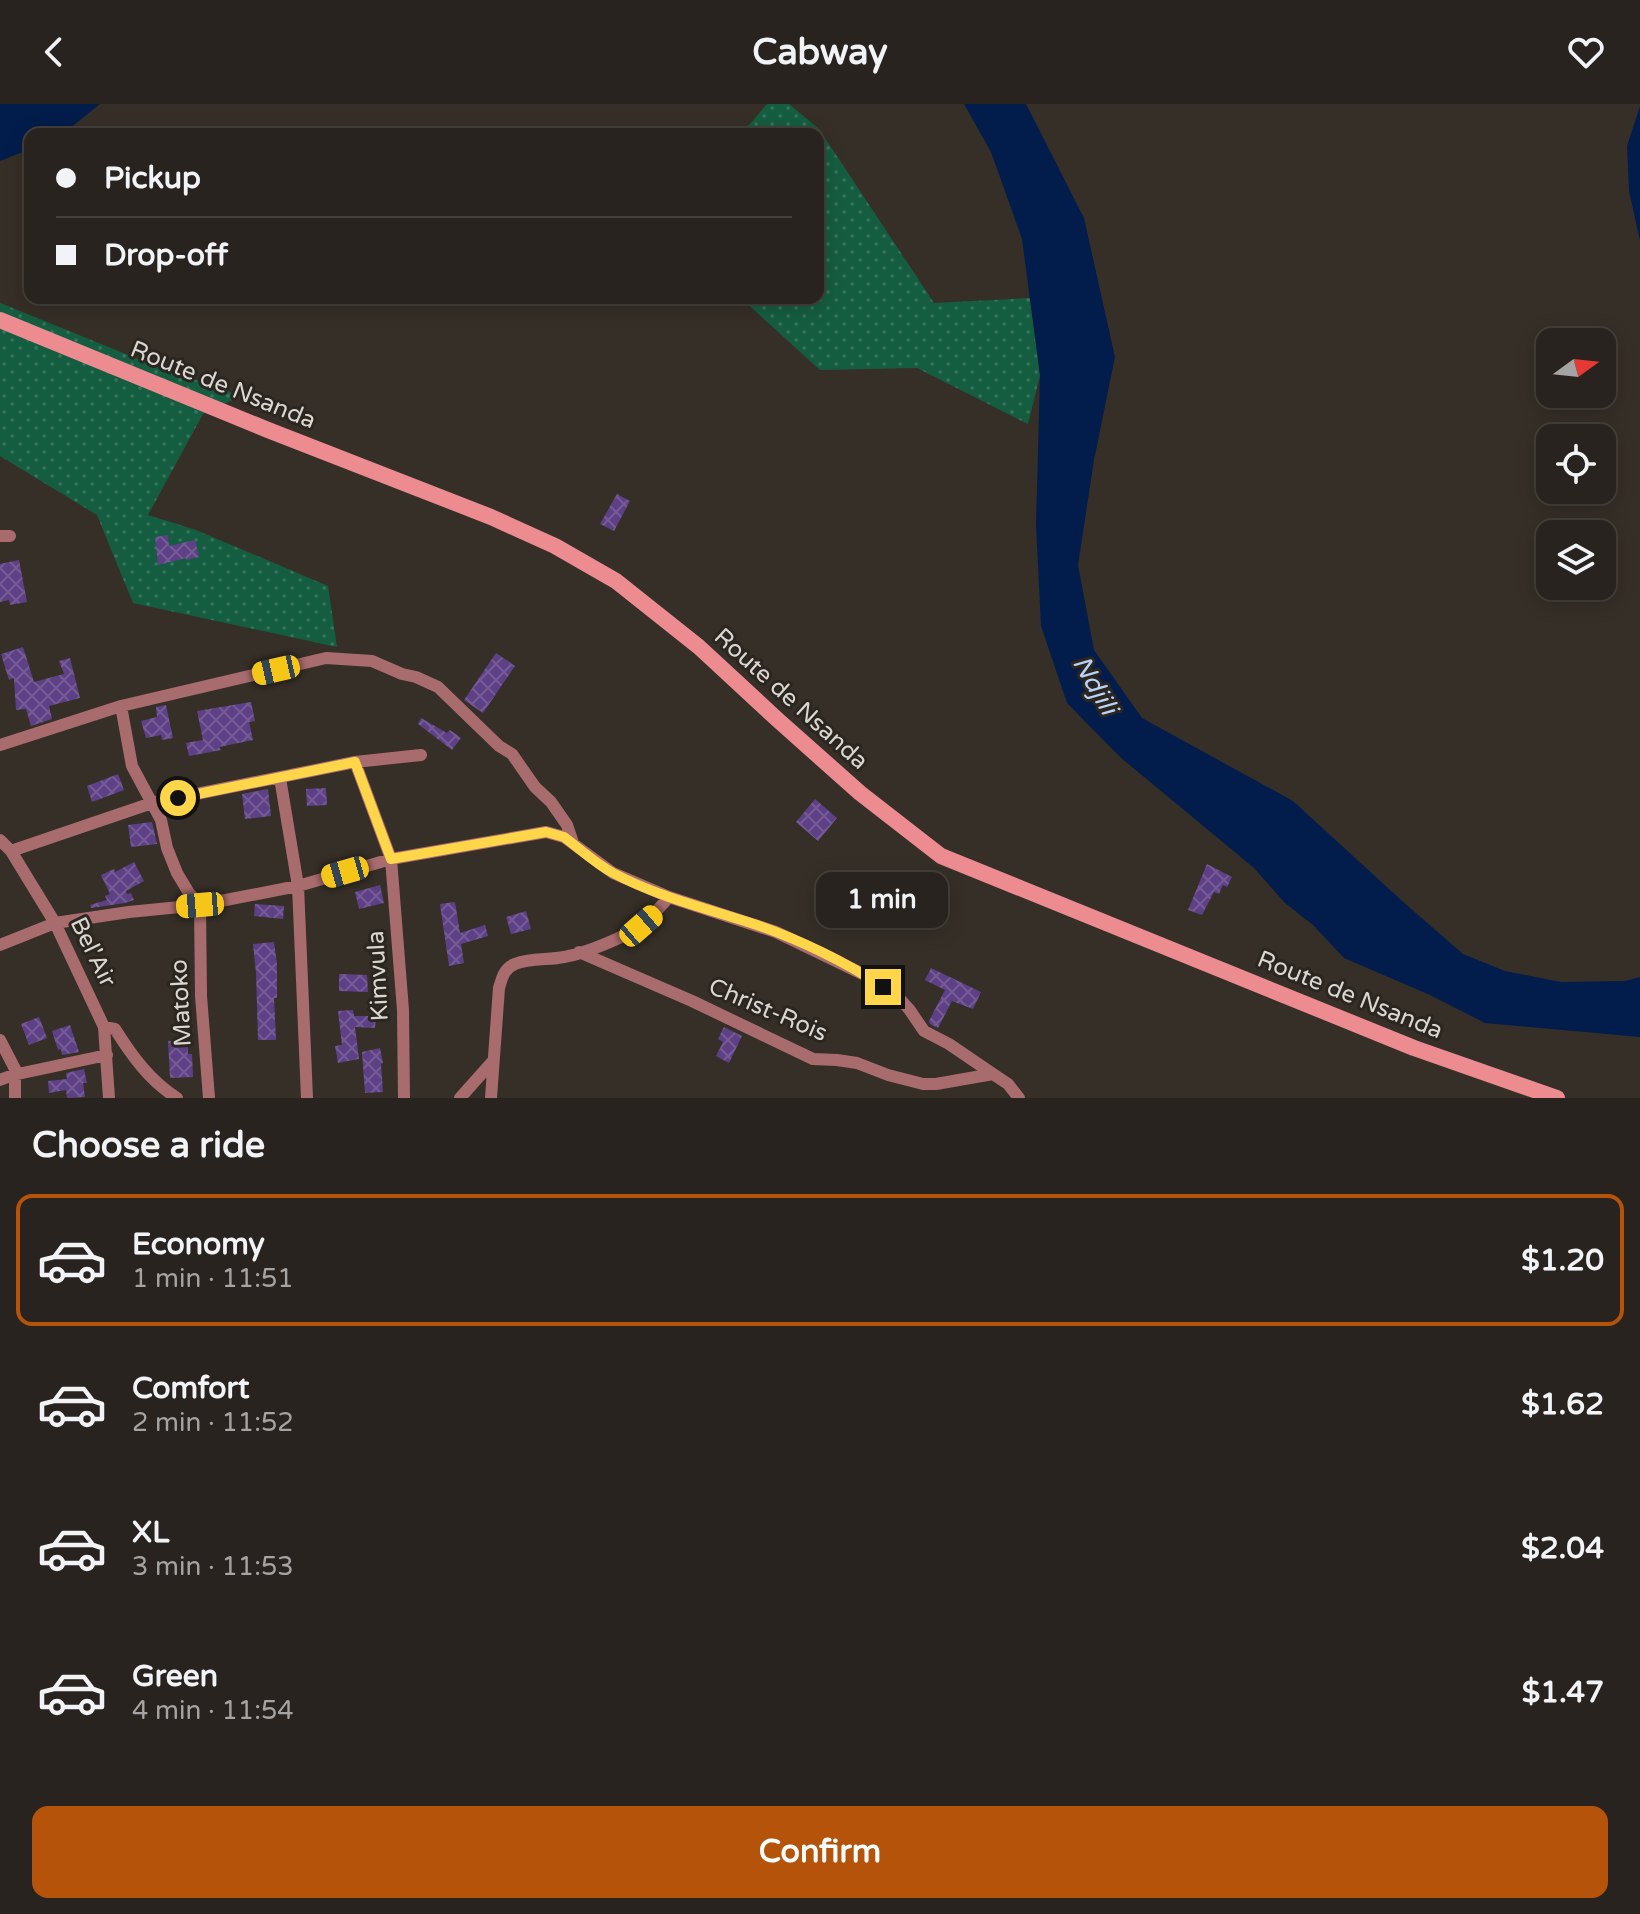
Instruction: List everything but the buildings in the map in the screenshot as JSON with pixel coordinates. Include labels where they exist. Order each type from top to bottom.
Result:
[{"type":"street","name":"Route de Nsanda","points":[[0,320],[491,517],[555,546],[616,581],[699,647],[860,793],[941,856],[1414,1048],[1557,1098]]},
{"type":"street","points":[[0,745],[121,706],[326,658],[372,661],[438,687],[499,746],[512,754],[567,825],[573,843]]},
{"type":"street","points":[[121,706],[132,766],[161,820],[177,873],[200,905]]},
{"type":"street","points":[[11,851],[152,803],[355,762],[421,755]]},
{"type":"street","name":"Kimvula","points":[[355,762],[391,859],[403,1010],[404,1098]]},
{"type":"street","points":[[280,778],[298,886],[307,1098]]},
{"type":"street","points":[[0,945],[55,923],[200,905],[298,886],[391,859],[546,832],[564,837],[613,873],[669,897],[776,932],[869,977],[898,997],[924,1031],[1008,1084],[1019,1098]]},
{"type":"street","name":"Bel'Air","points":[[0,840],[11,851],[55,923],[104,1027],[109,1098]]},
{"type":"street","points":[[491,1098],[499,988],[502,975],[508,968],[518,962],[569,956],[641,926],[669,897]]},
{"type":"street","name":"Matoko","points":[[200,905],[201,996],[209,1098]]},
{"type":"street","name":"Christ-Rois","points":[[579,952],[692,1001],[813,1059],[857,1063],[923,1084],[993,1074]]},
{"type":"street","points":[[104,1027],[115,1029],[147,1073],[177,1098]]},
{"type":"street","points":[[0,1040],[15,1069],[15,1098]]},
{"type":"street","points":[[0,1080],[107,1055]]},
{"type":"street","points":[[460,1098],[493,1061]]},
{"type":"green space","points":[[767,104],[789,104],[818,128],[744,128]]},
{"type":"green space","points":[[824,137],[934,303],[1030,298],[1040,375],[1028,424],[917,368],[820,370],[748,304],[824,304]]},
{"type":"green space","points":[[0,303],[143,361],[241,396],[203,414],[148,515],[196,530],[328,586],[337,647],[133,603],[97,515],[0,456]]},
{"type":"water","points":[[0,104],[100,104],[70,128],[24,128],[24,151],[0,161]]},
{"type":"water","name":"Ndjili","points":[[964,104],[1026,104],[1084,218],[1115,357],[1094,460],[1078,565],[1094,650],[1142,718],[1293,801],[1463,954],[1505,971],[1561,982],[1625,981],[1640,977],[1640,1037],[1485,1023],[1430,995],[1344,958],[1313,925],[1285,903],[1254,868],[1120,757],[1067,703],[1041,626],[1036,526],[1040,375],[1022,239],[991,152]]},
{"type":"water","points":[[1640,106],[1640,241],[1629,191],[1627,146]]},
{"type":"route","points":[[178,798],[355,762],[391,859],[546,832],[556,834],[613,873],[669,897],[776,932],[825,954],[883,987]]}]
